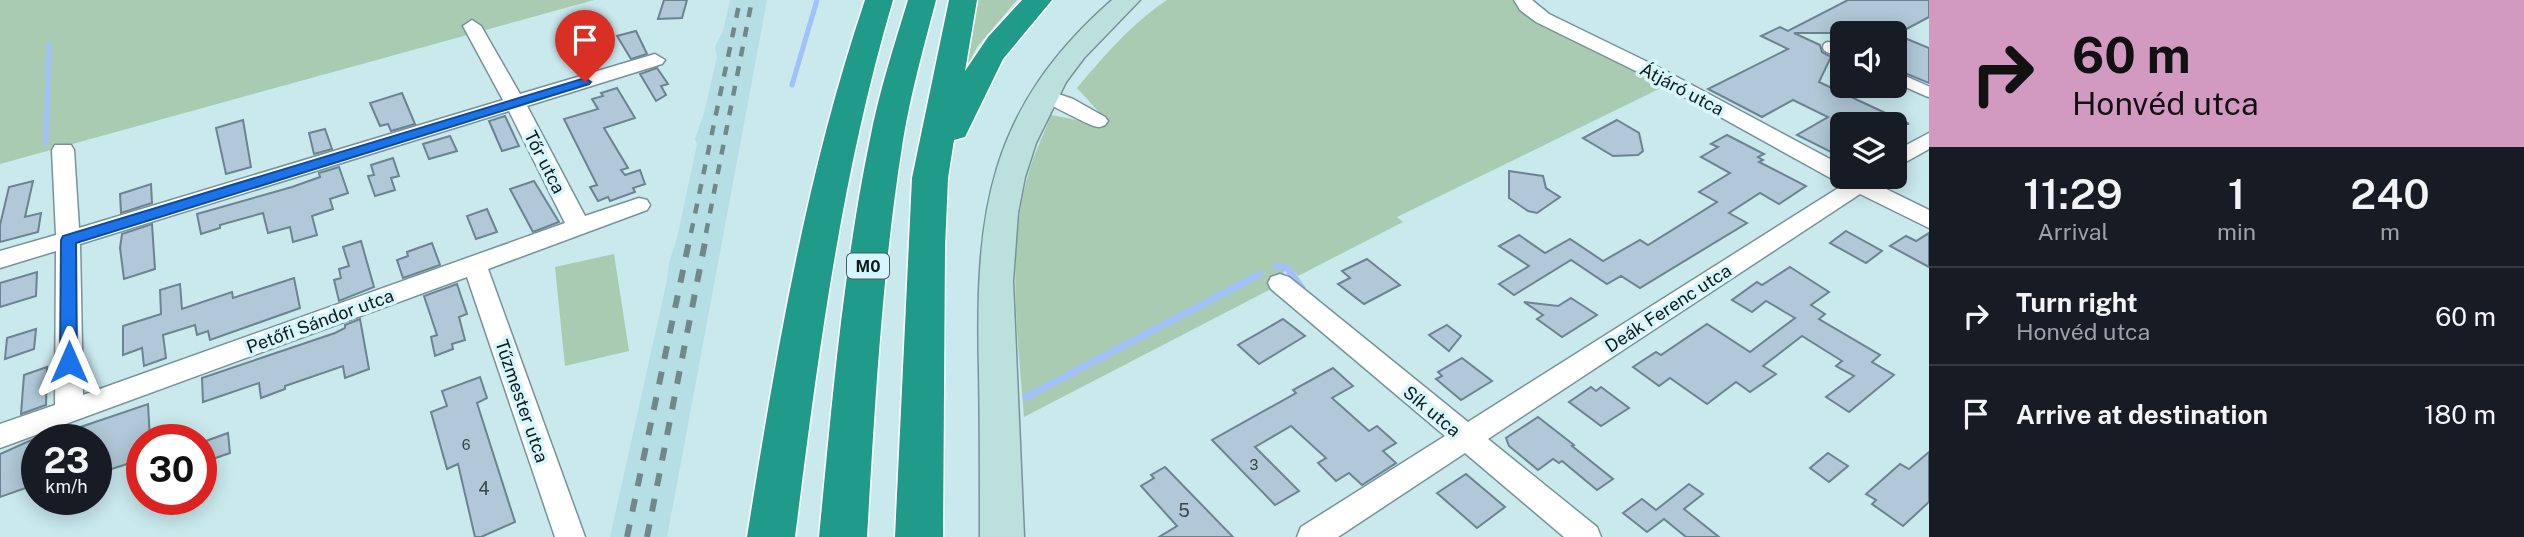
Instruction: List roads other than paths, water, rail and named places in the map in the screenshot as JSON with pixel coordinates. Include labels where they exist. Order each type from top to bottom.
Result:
[{"type":"highway","points":[[831,173],[830,117],[838,64],[856,0]]},
{"type":"highway","points":[[771,537],[812,267],[853,84],[879,0]]},
{"type":"highway","name":"M0","points":[[843,537],[867,271],[883,158],[904,64],[922,0]]},
{"type":"highway","points":[[919,537],[930,178],[964,0]]},
{"type":"highway","points":[[926,247],[951,134],[971,88],[990,54],[1010,27],[1038,0]]},
{"type":"street","points":[[1002,537],[996,253],[1005,195],[1012,168],[1056,73],[1082,41],[1127,0]]},
{"type":"street","name":"Átjáró utca","points":[[1522,2],[1534,14],[1596,43],[1830,165]]},
{"type":"street","name":"Tőr utca","points":[[471,26],[515,103],[578,226]]},
{"type":"street","points":[[0,260],[655,60]]},
{"type":"street","points":[[1044,95],[1066,103],[1098,121]]},
{"type":"street","points":[[1907,153],[1929,139]]},
{"type":"street","points":[[64,150],[68,240],[69,411]]},
{"type":"street","name":"Deák Ferenc utca","points":[[1312,537],[1465,439],[1838,189]]},
{"type":"street","name":"Átjáró utca","points":[[1874,189],[1929,220]]},
{"type":"street","name":"Petőfi Sándor utca","points":[[0,436],[639,205]]},
{"type":"street","name":"Tűzmester utca","points":[[475,265],[570,537]]},
{"type":"street","name":"Sík utca","points":[[1280,283],[1586,537]]},
{"type":"lane","points":[[1907,82],[1929,92]]},
{"type":"waterway","points":[[792,85],[817,0]]},
{"type":"waterway","points":[[46,143],[49,45]]},
{"type":"waterway","points":[[1276,266],[1287,268],[1302,288]]},
{"type":"waterway","points":[[1026,397],[1260,274]]},
{"type":"railway","points":[[691,233],[740,0]]},
{"type":"railway","points":[[706,233],[752,0]]},
{"type":"railway","points":[[627,537],[691,232]]},
{"type":"railway","points":[[647,537],[707,232]]}]
